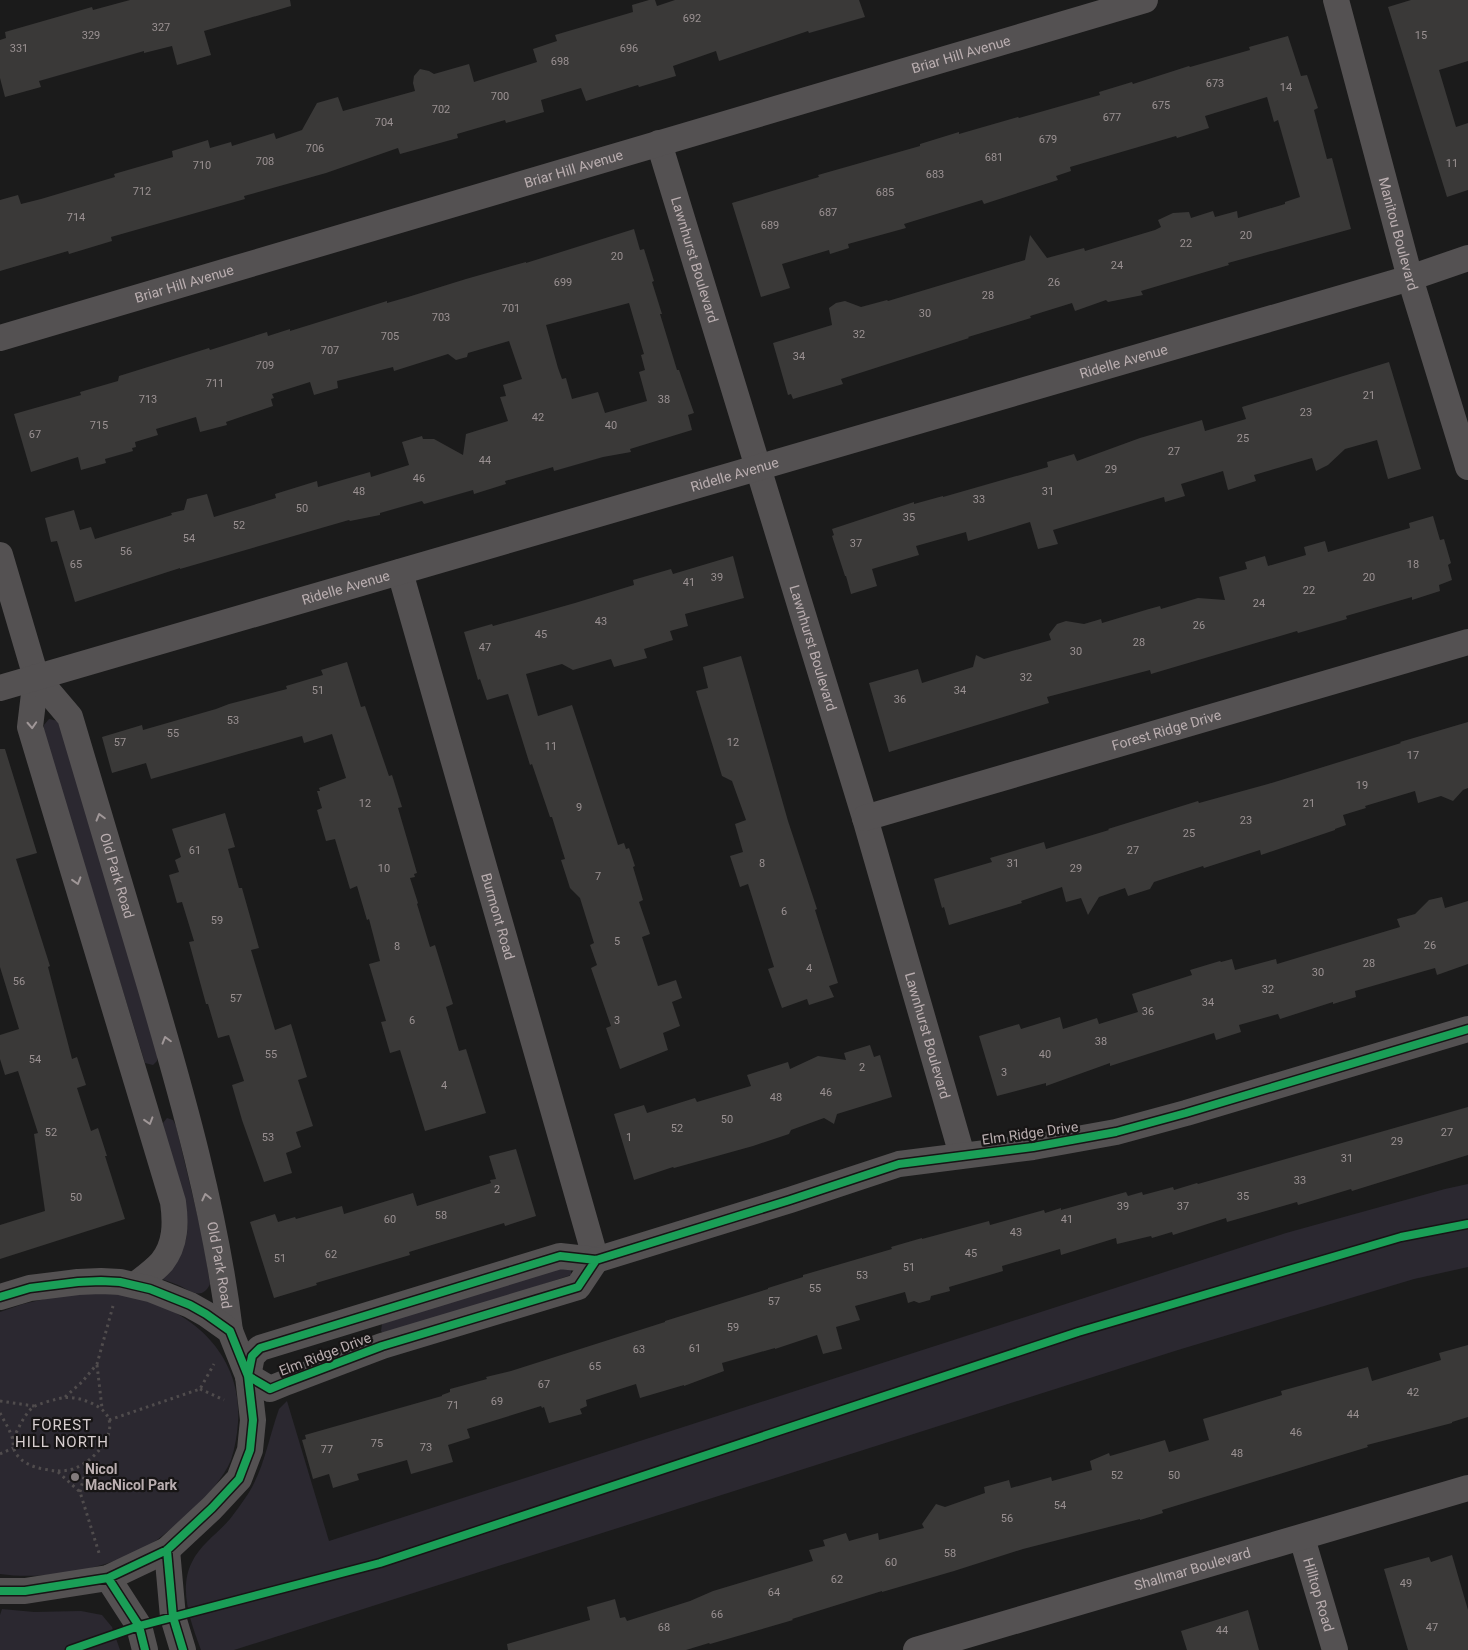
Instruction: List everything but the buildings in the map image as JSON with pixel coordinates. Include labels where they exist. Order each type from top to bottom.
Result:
[{"type":"street","name":"Briar Hill Avenue","points":[[0,338],[1145,0]]},
{"type":"street","name":"Manitou Boulevard","points":[[1336,0],[1410,278],[1468,468]]},
{"type":"street","name":"Lawnhurst Boulevard","points":[[659,143],[865,818],[962,1155]]},
{"type":"street","name":"Ridelle Avenue","points":[[0,688],[1410,278],[1468,258]]},
{"type":"street","name":"Old Park Road","points":[[0,555],[36,677],[30,727],[173,1202],[176,1220],[173,1242],[162,1262],[128,1284]]},
{"type":"street","name":"Burmont Road","points":[[400,572],[596,1260]]},
{"type":"street","name":"Forest Ridge Drive","points":[[865,818],[1468,642]]},
{"type":"street","name":"Old Park Road","points":[[36,677],[70,717],[179,1084],[215,1238],[225,1289],[230,1331],[248,1376]]},
{"type":"street","name":"Elm Ridge Drive","points":[[596,1260],[578,1287],[382,1346],[286,1382],[270,1390],[248,1376],[252,1356],[260,1348],[560,1256],[596,1260],[899,1164],[1033,1147],[1116,1132],[1468,1029]]},
{"type":"street","points":[[141,1096],[179,1084]]},
{"type":"street","points":[[0,1296],[51,1284],[101,1281],[128,1284],[150,1289],[190,1305],[230,1331]]},
{"type":"street","name":"Elm Ridge Drive","points":[[372,1314],[382,1346]]},
{"type":"street","points":[[0,1591],[25,1591],[103,1578],[167,1550],[212,1508],[239,1479],[250,1450],[253,1420],[248,1376]]},
{"type":"street","name":"Shallmar Boulevard","points":[[916,1650],[1468,1488]]},
{"type":"street","name":"Hilltop Road","points":[[1302,1538],[1335,1650]]},
{"type":"street","points":[[167,1550],[173,1617],[183,1650]]},
{"type":"street","points":[[103,1578],[139,1626],[145,1650]]},
{"type":"path","points":[[0,1401],[34,1406],[64,1397],[82,1382],[97,1364],[128,1284]]},
{"type":"path","points":[[109,1420],[200,1389],[230,1331]]},
{"type":"path","points":[[97,1364],[102,1408]]},
{"type":"path","points":[[200,1389],[231,1403]]},
{"type":"path","points":[[0,1413],[13,1439],[13,1448],[24,1462],[36,1468],[58,1472],[74,1468],[88,1461],[105,1443],[110,1428],[109,1420],[107,1413],[102,1408],[84,1400],[64,1397]]},
{"type":"path","points":[[13,1439],[34,1406]]},
{"type":"path","points":[[0,1454],[13,1448]]},
{"type":"path","points":[[80,1492],[88,1461]]},
{"type":"path","points":[[58,1472],[80,1492],[101,1558],[103,1578]]},
{"type":"shaded area","points":[[49,719],[58,721],[61,728],[158,1050],[157,1061],[153,1065],[145,1063],[44,733],[44,725]]},
{"type":"shaded area","points":[[167,1118],[173,1120],[176,1126],[203,1239],[210,1284],[207,1289],[200,1293],[192,1292],[162,1279],[179,1254],[186,1239],[187,1228],[187,1215],[181,1185],[164,1130],[163,1123]]},
{"type":"shaded area","points":[[1468,1184],[1468,1267],[1414,1279],[1178,1350],[234,1650],[201,1650],[197,1640],[186,1595],[188,1572],[195,1556],[230,1519],[254,1484],[279,1409],[287,1401],[329,1541],[1286,1233]]},
{"type":"shaded area","points":[[561,1264],[571,1269],[571,1275],[386,1337],[381,1331],[382,1324]]},
{"type":"shaded area","points":[[66,1294],[111,1294],[138,1298],[159,1305],[197,1327],[212,1342],[224,1359],[233,1379],[238,1400],[238,1423],[234,1451],[224,1474],[205,1497],[167,1532],[140,1550],[102,1565],[61,1574],[19,1576],[0,1574],[0,1312],[23,1304]]},
{"type":"shaded area","points":[[2,1609],[34,1612],[81,1611],[102,1615],[112,1627],[120,1650],[0,1650],[0,1615]]},
{"type":"cycle path","points":[[248,1376],[252,1356],[260,1348],[560,1256],[596,1260],[899,1164],[1033,1147],[1116,1132],[1468,1029]]},
{"type":"cycle path","points":[[70,1650],[139,1626],[380,1563],[1078,1332],[1401,1237],[1468,1224]]},
{"type":"cycle path","points":[[248,1376],[270,1389],[382,1346],[578,1287],[596,1260]]},
{"type":"cycle path","points":[[0,1297],[30,1288],[101,1281],[120,1282],[150,1289],[190,1305],[230,1331],[248,1376],[253,1420],[250,1450],[239,1479],[212,1508],[167,1550],[108,1578],[25,1591],[0,1591]]},
{"type":"cycle path","points":[[167,1550],[173,1617],[183,1650]]},
{"type":"cycle path","points":[[108,1578],[139,1626],[145,1650]]},
{"type":"place","name":"Nicol MacNicol Park","points":[[75,1477]]},
{"type":"district","name":"FOREST HILL NORTH","points":[[62,1434]]}]
